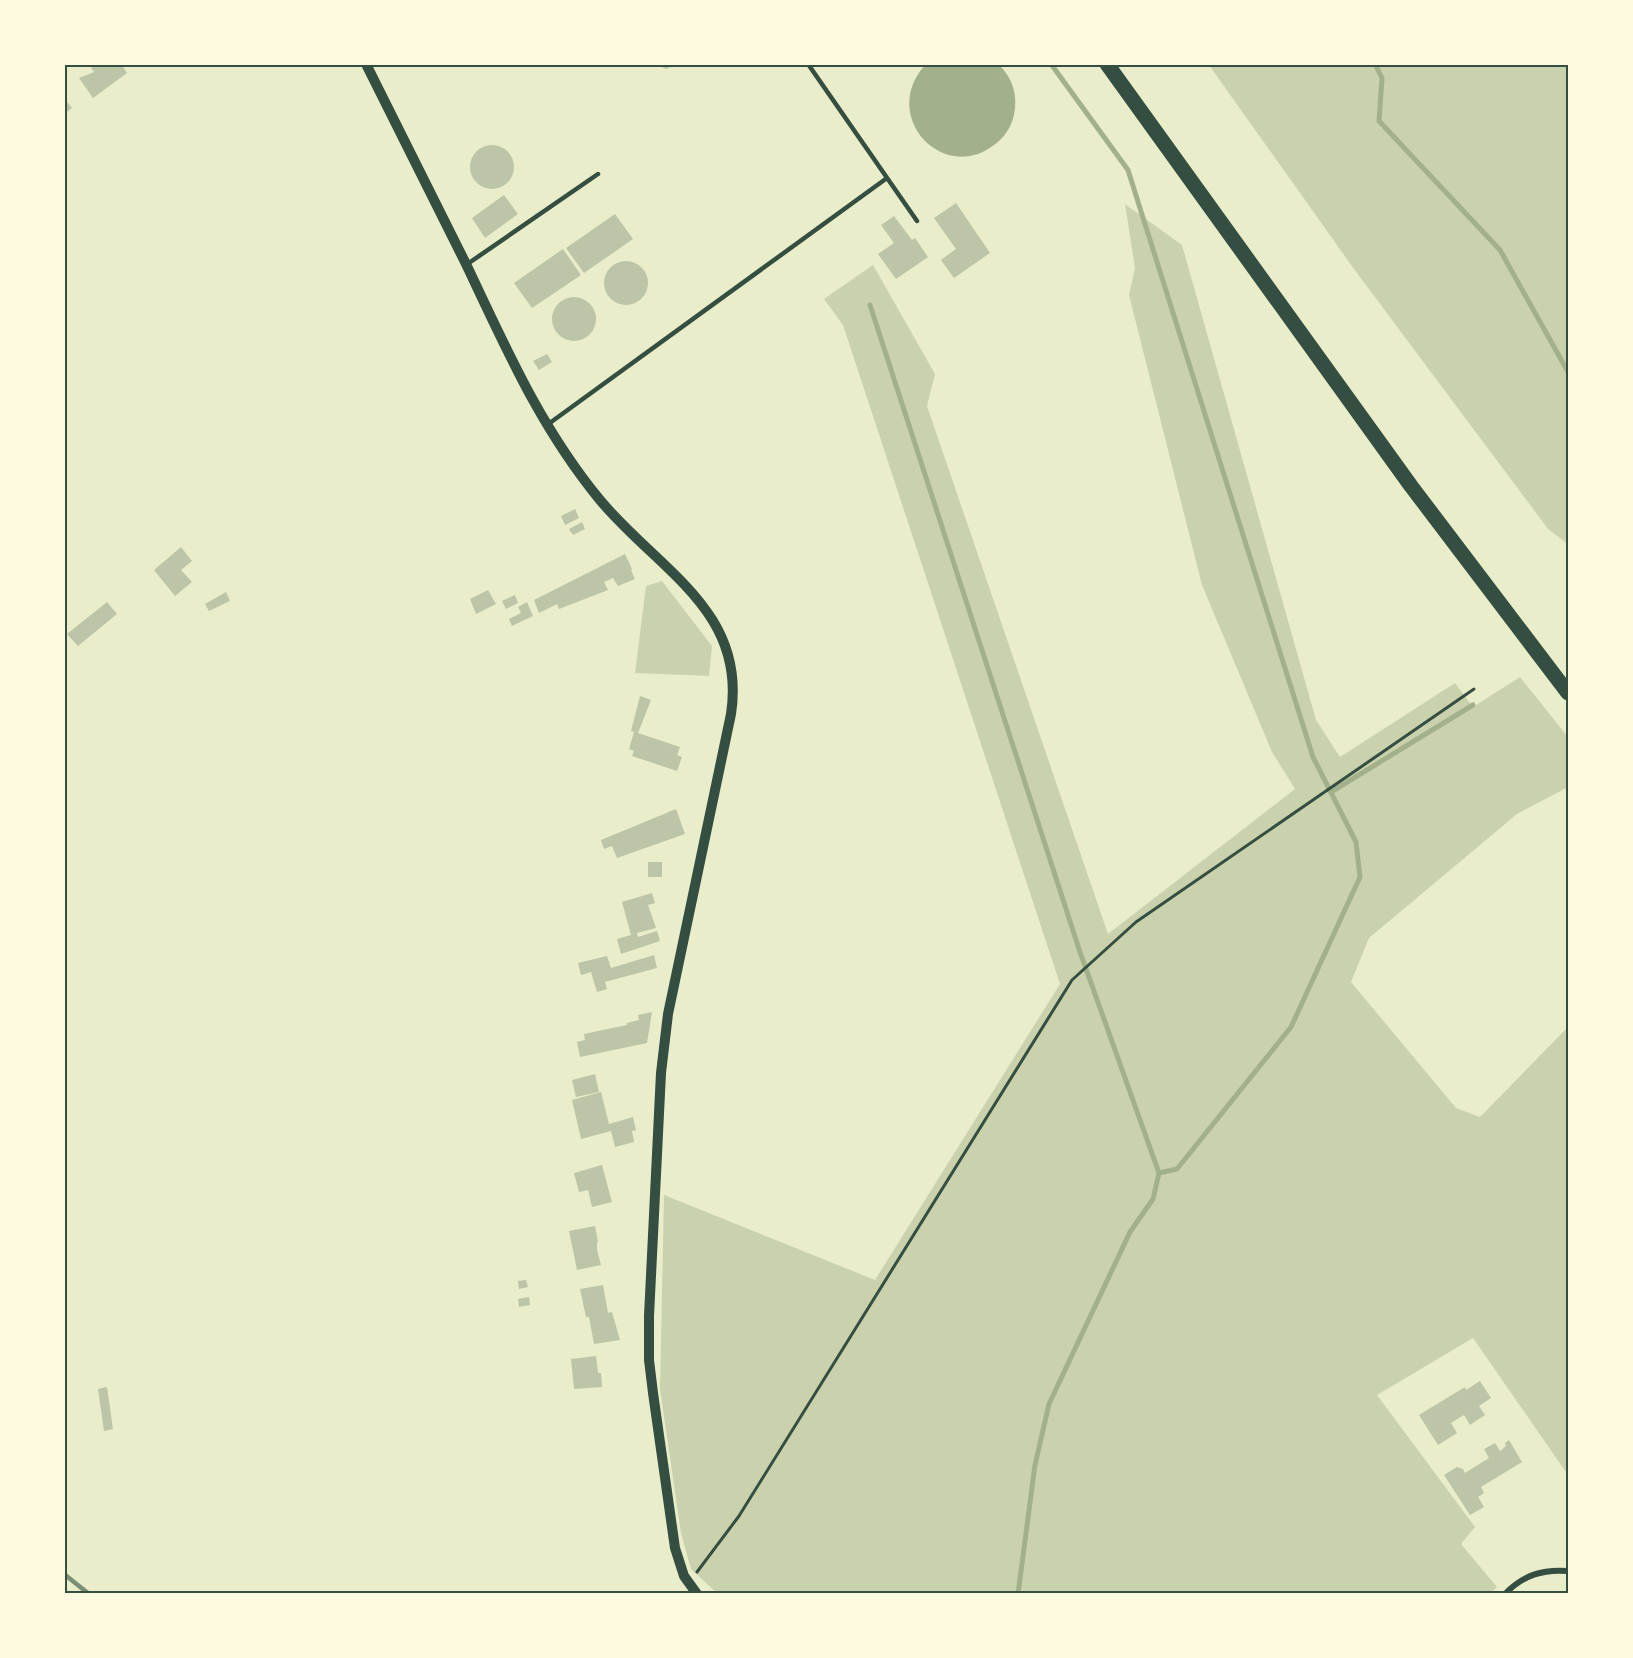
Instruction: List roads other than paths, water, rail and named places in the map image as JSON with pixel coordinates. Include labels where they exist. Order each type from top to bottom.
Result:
[{"type":"main road","points":[[1107,64],[1411,486],[1569,693]]},
{"type":"street","points":[[366,64],[466,265],[517,374],[547,425],[570,460],[609,511],[707,609],[724,641],[732,672],[731,714],[669,1007],[661,1073],[652,1242],[649,1316],[651,1378],[675,1548],[680,1568],[691,1590]]},
{"type":"street","points":[[1505,1593],[1517,1582],[1533,1574],[1569,1571]]},
{"type":"lane","points":[[808,64],[917,221]]},
{"type":"lane","points":[[466,265],[598,174]]},
{"type":"lane","points":[[547,425],[887,178]]},
{"type":"waterway","points":[[1051,64],[1128,170],[1313,757],[1356,842],[1360,877],[1291,1027],[1177,1169],[1159,1173]]},
{"type":"waterway","points":[[1375,64],[1382,78],[1379,121],[1500,250],[1568,372]]},
{"type":"waterway","points":[[870,305],[1080,952],[1159,1173],[1153,1199],[1130,1232],[1049,1404],[1035,1465],[1018,1594]]},
{"type":"waterway","points":[[1331,792],[1473,705]]},
{"type":"railway","points":[[64,1574],[89,1594]]}]
